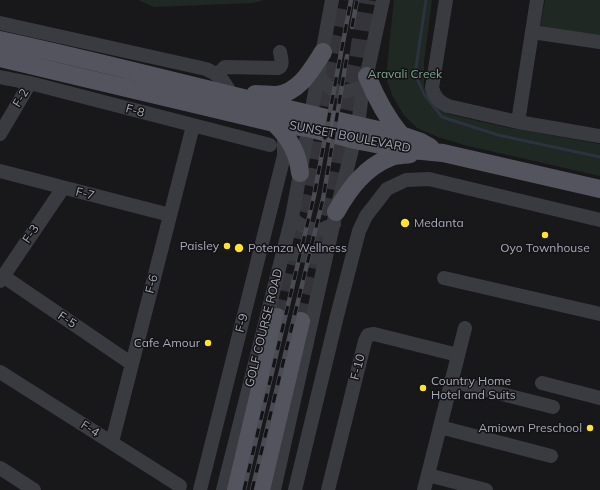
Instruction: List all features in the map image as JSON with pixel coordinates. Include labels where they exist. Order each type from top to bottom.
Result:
[{"type":"main road","name":"SUNSET BOULEVARD","points":[[0,40],[224,87],[310,121],[357,133],[401,149],[443,154]]},
{"type":"main road","points":[[49,70],[54,52]]},
{"type":"main road","points":[[224,87],[278,95],[292,90],[306,79],[323,52]]},
{"type":"main road","name":"SUNSET BOULEVARD","points":[[0,58],[279,127],[310,121]]},
{"type":"main road","points":[[365,82],[390,122],[402,135]]},
{"type":"main road","points":[[279,127],[294,146],[300,173]]},
{"type":"main road","name":"SUNSET BOULEVARD","points":[[357,133],[402,135],[421,142],[443,154]]},
{"type":"main road","points":[[335,218],[344,198],[353,186],[372,167],[392,157],[416,153],[443,154],[600,189]]},
{"type":"main road","points":[[236,490],[277,317]]},
{"type":"main road","points":[[261,490],[301,322]]},
{"type":"street","name":"GOLF COURSE ROAD","points":[[223,490],[292,216],[332,0]]},
{"type":"street","points":[[274,490],[335,218],[357,133],[365,82],[383,0]]},
{"type":"street","points":[[446,0],[432,88],[434,96],[439,102],[448,106],[518,122],[600,136]]},
{"type":"street","points":[[518,122],[537,0]]},
{"type":"street","points":[[0,23],[206,70],[224,87]]},
{"type":"street","points":[[532,32],[600,42]]},
{"type":"street","points":[[224,87],[225,67],[278,68],[282,65],[280,52]]},
{"type":"street","points":[[318,73],[324,83],[330,88],[343,92],[365,82]]},
{"type":"street","name":"F-8","points":[[0,77],[30,83],[270,145]]},
{"type":"street","name":"F-2","points":[[0,134],[30,83]]},
{"type":"street","name":"F-6","points":[[112,442],[193,126]]},
{"type":"street","name":"F-9","points":[[200,490],[284,156],[279,127]]},
{"type":"street","name":"F-7","points":[[0,171],[170,215]]},
{"type":"street","points":[[295,490],[359,231],[366,216],[387,189],[406,180],[429,179],[600,220]]},
{"type":"street","name":"F-3","points":[[2,278],[63,188]]},
{"type":"street","points":[[292,216],[293,219],[304,226],[319,230],[335,218]]},
{"type":"street","points":[[282,257],[288,253],[319,258],[325,262]]},
{"type":"street","name":"F-5","points":[[2,278],[132,364]]},
{"type":"street","points":[[444,278],[600,314]]},
{"type":"street","points":[[424,490],[465,328]]},
{"type":"street","name":"F-10","points":[[328,490],[365,341],[368,335],[374,334],[458,355]]},
{"type":"street","name":"F-4","points":[[0,372],[180,486]]},
{"type":"street","points":[[451,381],[553,407]]},
{"type":"street","points":[[542,384],[600,398]]},
{"type":"street","points":[[294,402],[315,407]]},
{"type":"street","points":[[440,427],[551,456]]},
{"type":"street","points":[[0,468],[34,490]]},
{"type":"street","points":[[428,475],[486,490]]},
{"type":"green space","points":[[138,0],[264,0],[253,3],[154,7]]},
{"type":"green space","name":"Aravali Creek","points":[[394,0],[432,0],[424,62],[424,87],[433,102],[448,114],[505,127],[600,144],[600,176],[468,146],[438,137],[417,128],[403,114],[392,95],[386,77]]},
{"type":"green space","points":[[545,0],[600,0],[600,37],[540,29]]},
{"type":"waterway","points":[[426,0],[415,74],[424,94],[442,117],[498,135],[600,157]]},
{"type":"tunnel","points":[[277,317],[310,179],[322,105],[344,0]]},
{"type":"tunnel","points":[[301,321],[332,192],[357,65],[367,0]]},
{"type":"railway","points":[[244,490],[314,196],[351,0]]},
{"type":"railway","points":[[352,27],[357,0]]},
{"type":"railway","points":[[252,490],[323,199],[347,56]]},
{"type":"place","name":"Medanta","points":[[405,223]]},
{"type":"place","name":"Oyo Townhouse","points":[[545,235]]},
{"type":"place","name":"Paisley","points":[[227,246]]},
{"type":"place","name":"Potenza Wellness","points":[[239,248]]},
{"type":"place","name":"Cafe Amour","points":[[208,343]]},
{"type":"place","name":"Country Home Hotel and Suits","points":[[423,388]]},
{"type":"place","name":"Amiown Preschool","points":[[590,428]]}]
